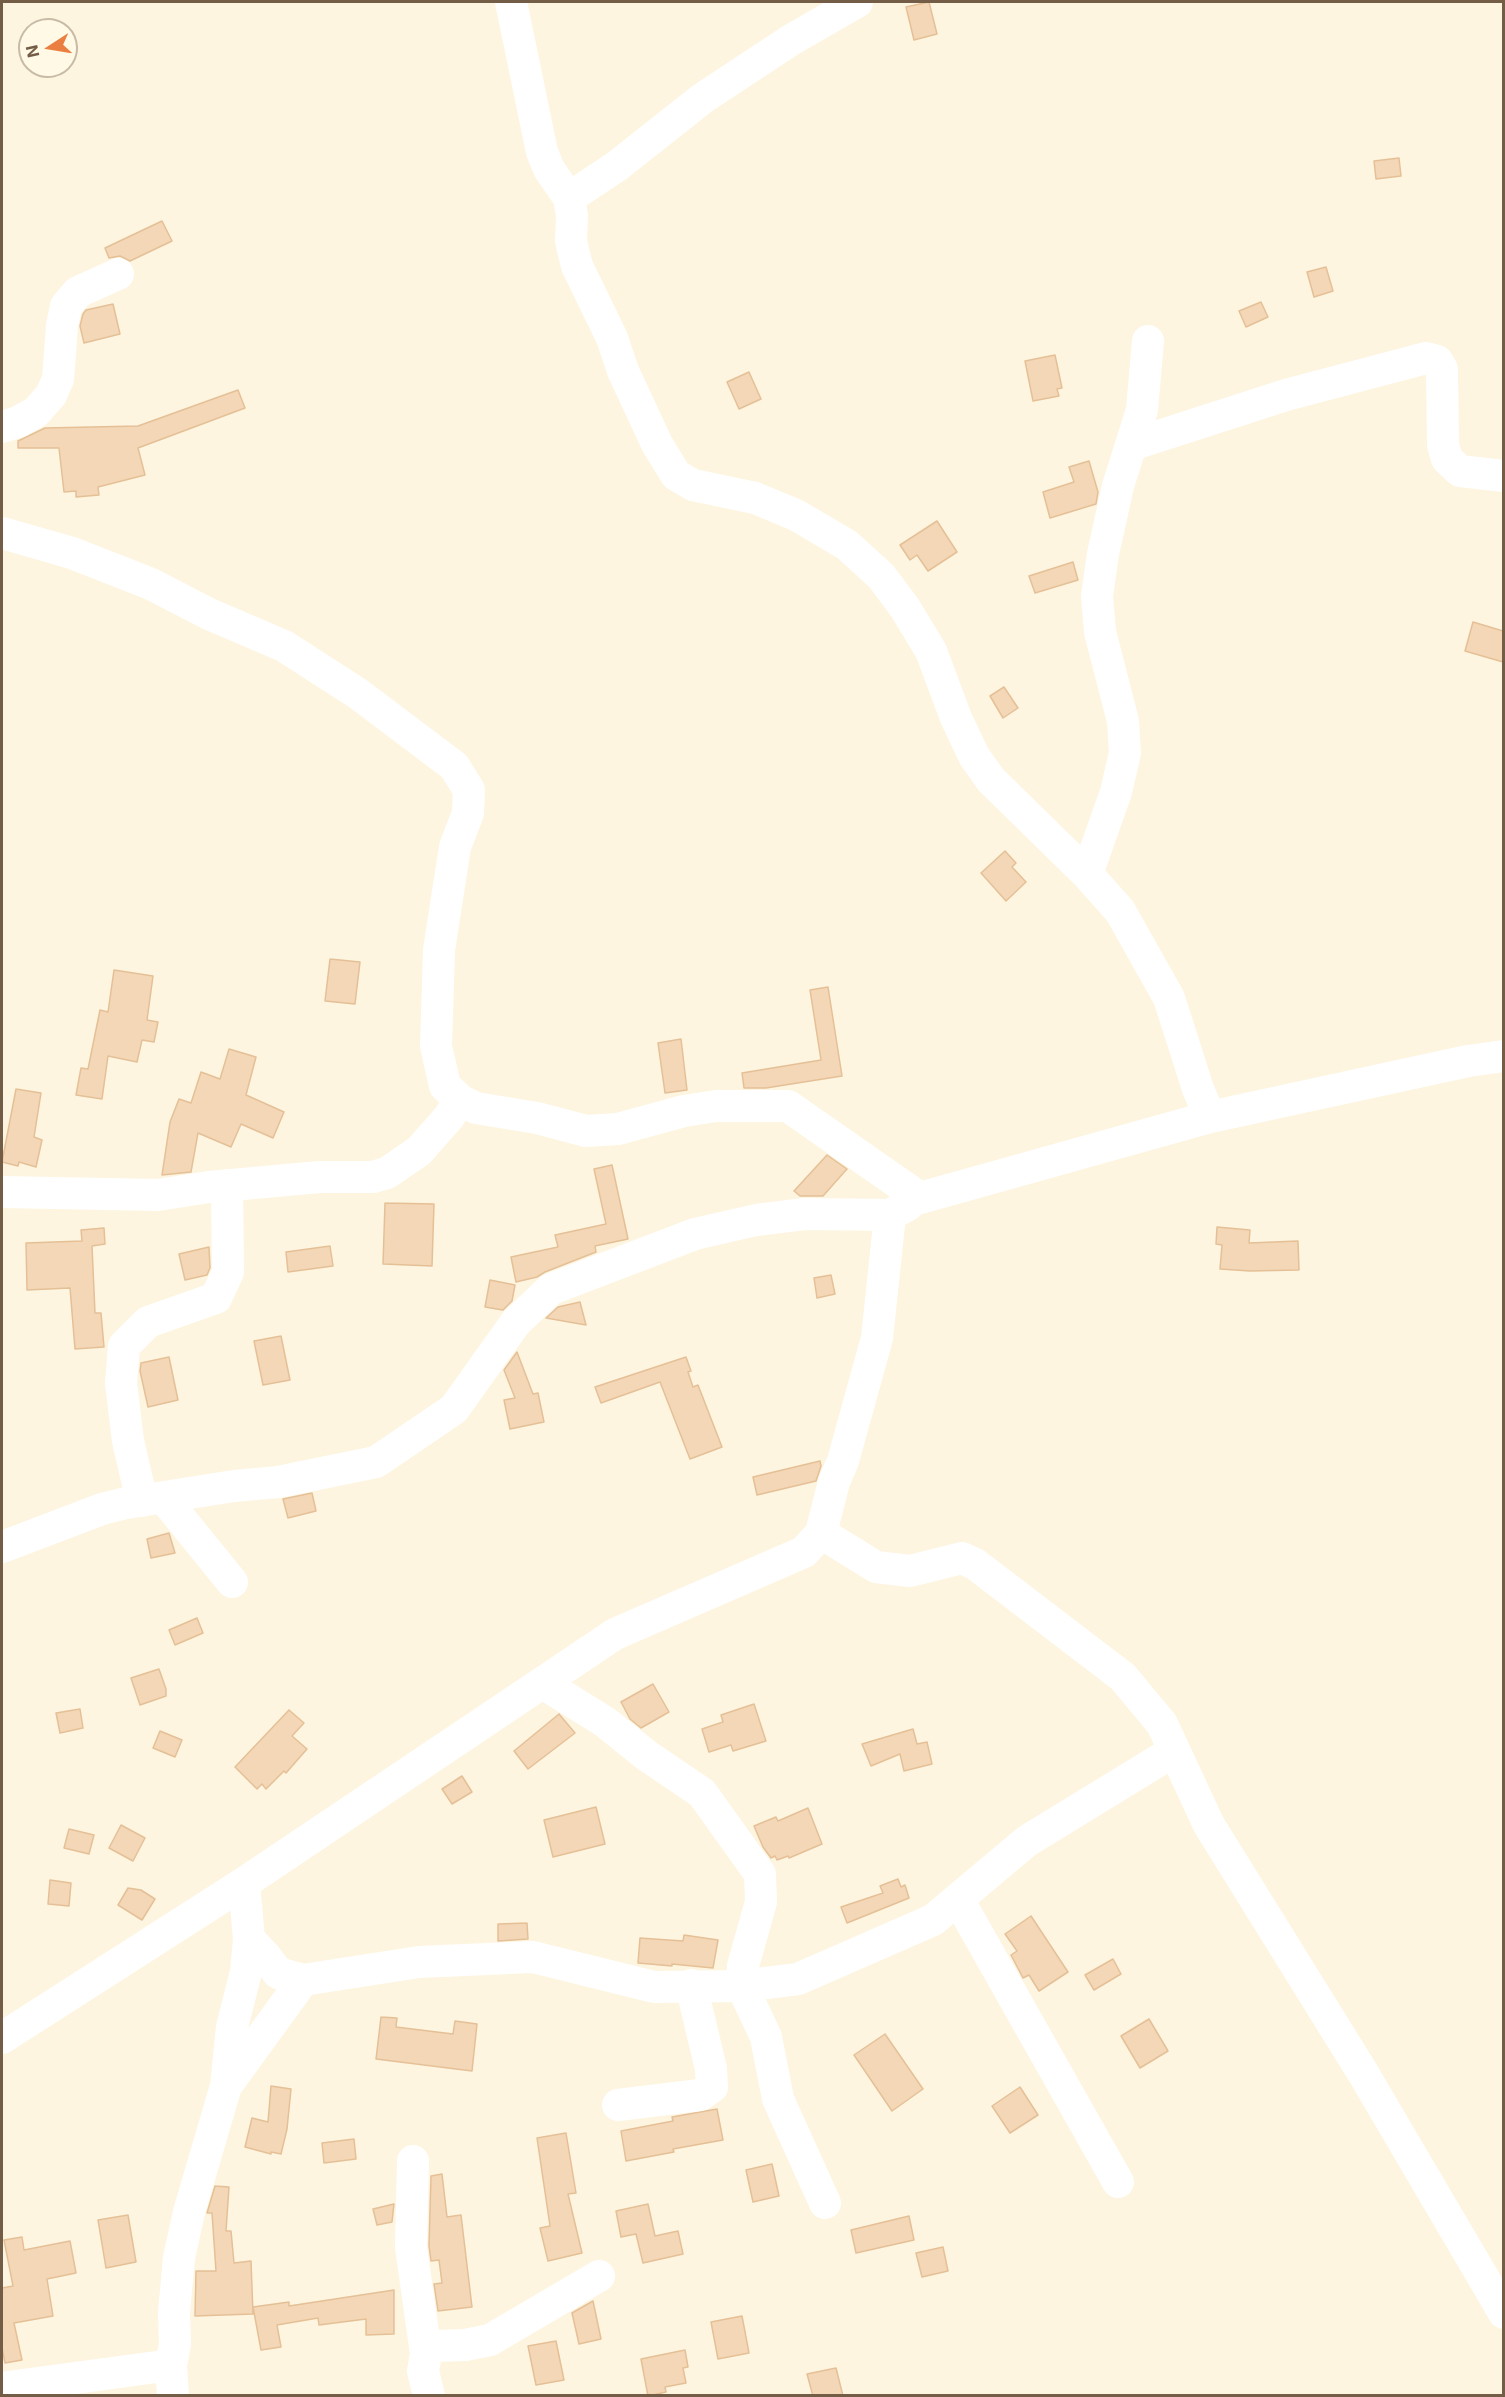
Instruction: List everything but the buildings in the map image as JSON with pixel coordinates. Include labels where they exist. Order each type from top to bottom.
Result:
[{"type":"street","points":[[511,2],[542,152],[549,170],[569,198],[572,215],[571,241],[577,266],[612,338],[622,371],[657,444],[676,474],[693,485],[755,498],[796,515],[847,545],[881,576],[905,608],[931,651],[956,718],[991,780],[1087,874],[1120,911],[1169,999],[1198,1089],[1210,1117]]},
{"type":"street","points":[[569,198],[617,166],[703,98],[791,40],[857,2]]},
{"type":"street","points":[[2,427],[18,422],[36,412],[51,395],[58,379],[66,306],[78,292],[118,274]]},
{"type":"street","points":[[1087,874],[1116,792],[1125,753],[1123,721],[1100,632],[1097,596],[1103,554],[1118,486],[1142,410],[1148,341]]},
{"type":"street","points":[[1131,445],[1286,395],[1426,358],[1437,361],[1442,369],[1443,445],[1447,459],[1460,471],[1503,477]]},
{"type":"street","points":[[2,533],[72,553],[151,584],[209,614],[284,646],[357,693],[454,766],[469,790],[468,813],[456,847],[439,950],[436,1046],[445,1086],[460,1100],[476,1108],[537,1118],[586,1131],[618,1128],[684,1111],[716,1106],[788,1106],[920,1198]]},
{"type":"street","points":[[2,1547],[102,1509],[234,1486],[278,1482],[376,1462],[454,1409],[516,1322],[550,1289],[694,1234],[756,1220],[805,1214],[890,1215],[920,1198],[1210,1117],[1468,1061],[1503,1056]]},
{"type":"street","points":[[2,1192],[158,1195],[227,1185],[320,1177],[373,1176],[387,1173],[419,1151],[449,1117],[460,1100]]},
{"type":"street","points":[[227,1185],[228,1272],[216,1298],[148,1322],[124,1346],[121,1383],[128,1441],[152,1499],[232,1582]]},
{"type":"street","points":[[2,2038],[244,1883],[544,1684],[615,1634],[804,1552],[820,1533],[878,1338],[890,1215]]},
{"type":"street","points":[[820,1533],[876,1567],[910,1571],[962,1558],[975,1564],[1123,1677],[1162,1724],[1209,1825],[1363,2073],[1503,2313]]},
{"type":"street","points":[[544,1684],[605,1722],[646,1755],[702,1793],[760,1874],[761,1902],[743,1966],[742,1986],[766,2037],[778,2099],[825,2203]]},
{"type":"street","points":[[249,1940],[278,1973],[303,1980],[419,1962],[533,1957],[654,1987],[742,1986],[798,1979],[933,1920],[1027,1841],[1174,1751]]},
{"type":"street","points":[[173,2396],[171,2364],[175,2344],[174,2312],[179,2258],[189,2212],[226,2086],[232,2027],[246,1972],[249,1940],[244,1883]]},
{"type":"street","points":[[958,1899],[1118,2182]]},
{"type":"street","points":[[226,2086],[303,1980]]},
{"type":"street","points":[[618,2105],[700,2095],[712,2087],[711,2069],[691,1985]]},
{"type":"street","points":[[413,2161],[411,2247],[426,2354],[423,2371],[429,2396]]},
{"type":"street","points":[[426,2354],[434,2346],[465,2345],[490,2340],[599,2276]]},
{"type":"street","points":[[2,2388],[171,2364]]}]
